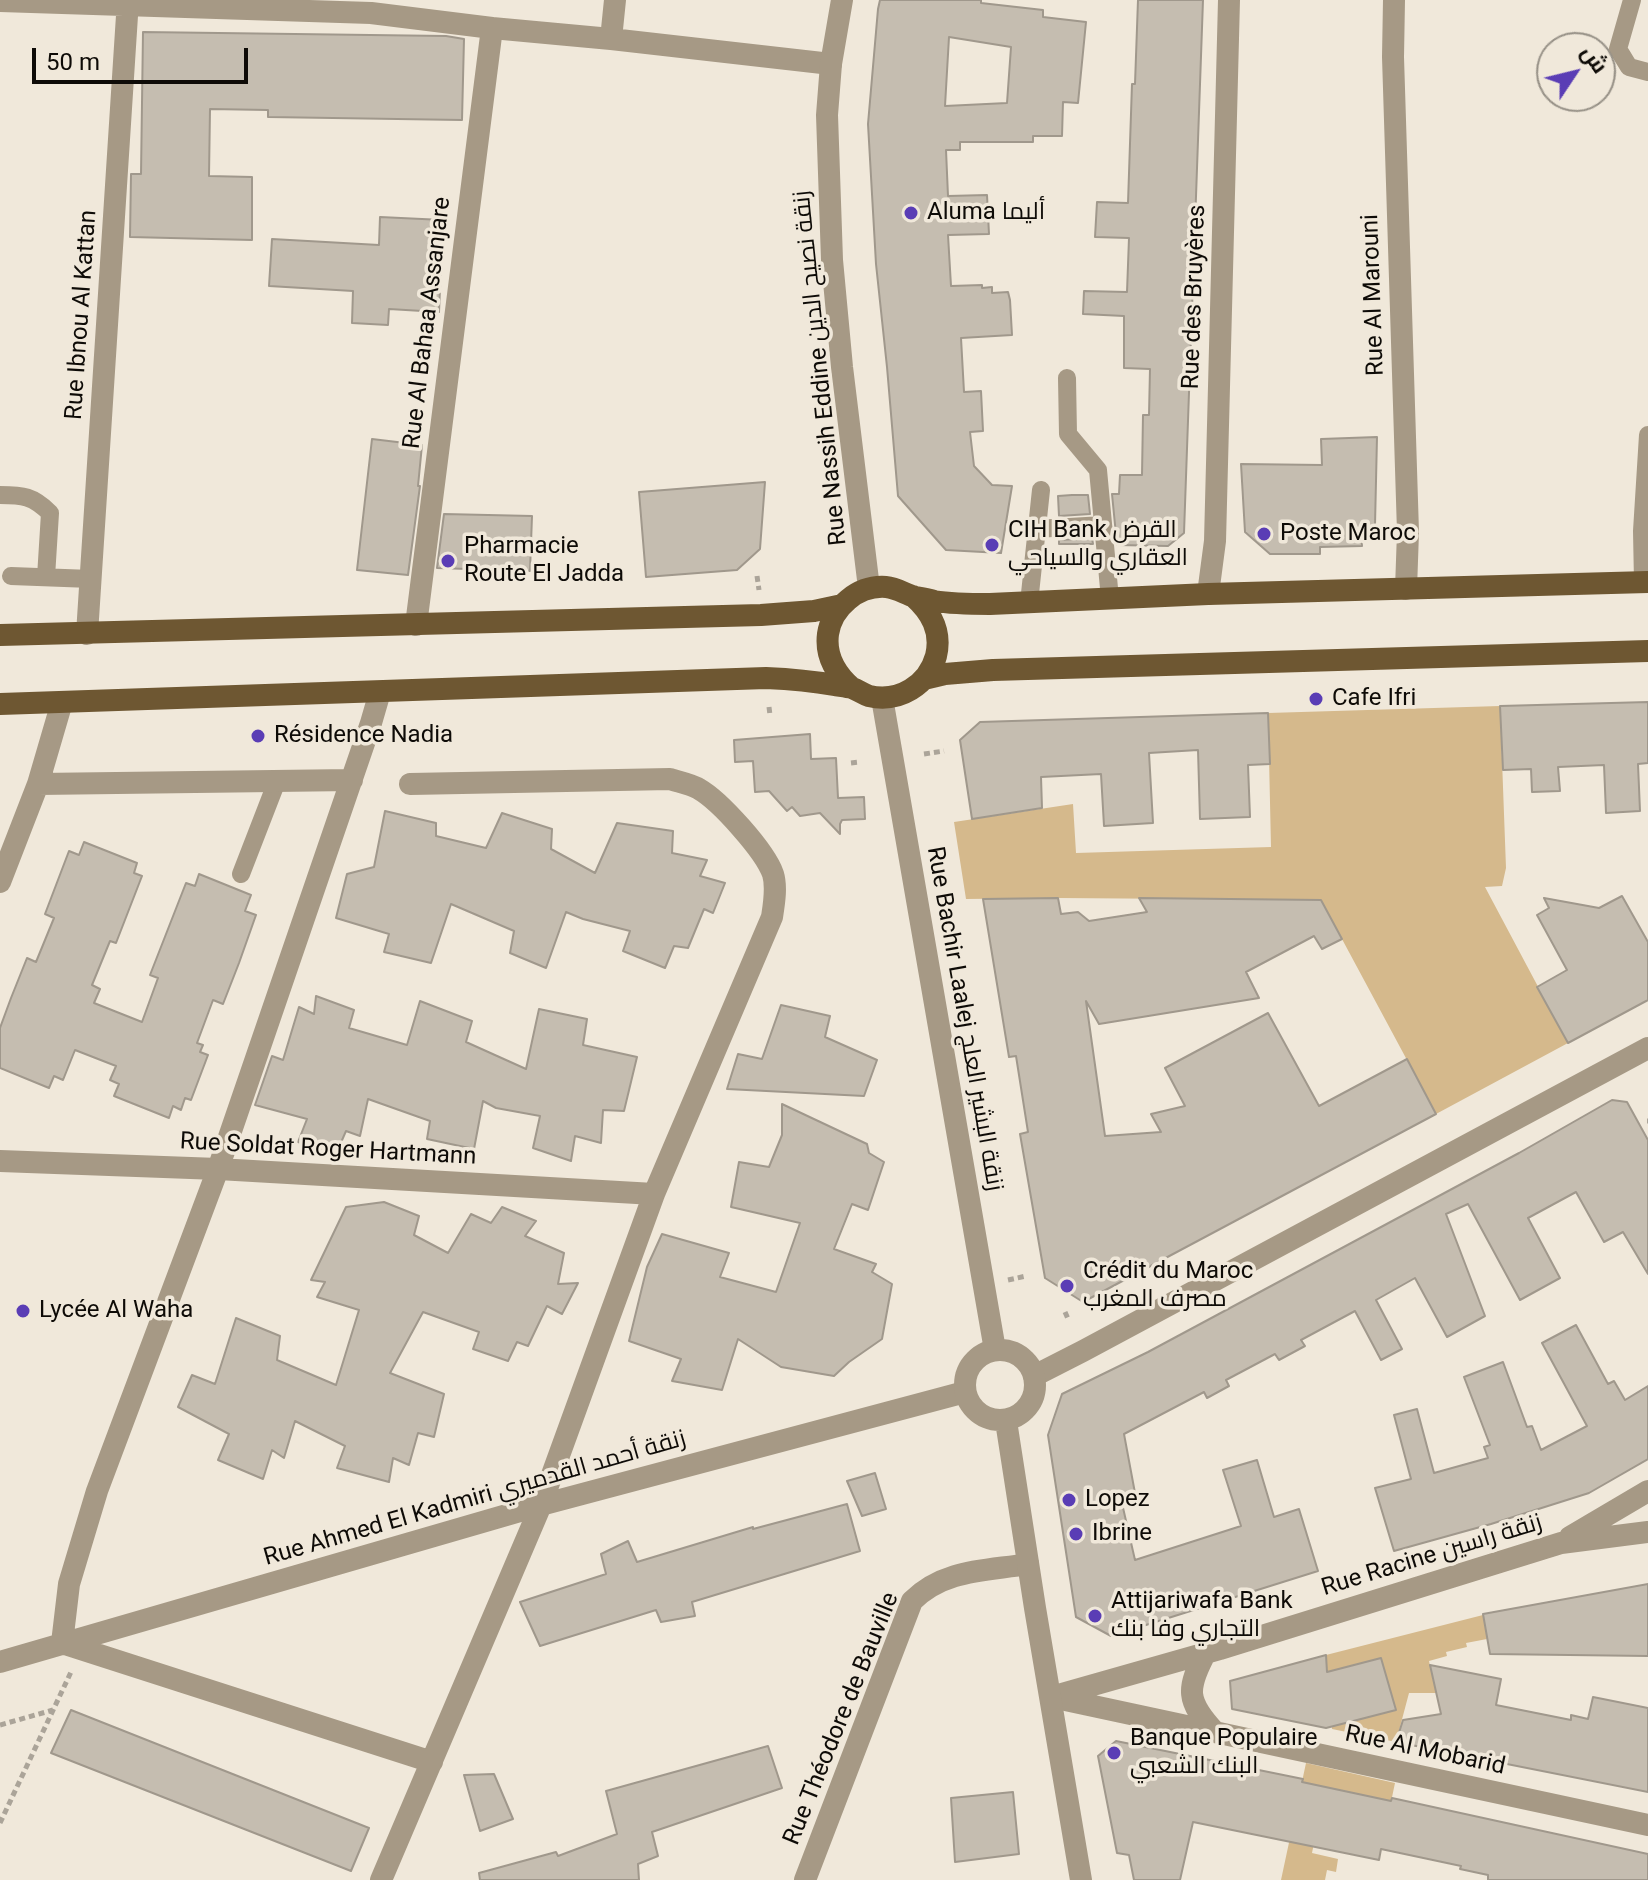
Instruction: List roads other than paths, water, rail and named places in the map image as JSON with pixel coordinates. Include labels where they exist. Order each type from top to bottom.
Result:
[{"type":"main road","points":[[913,596],[961,604],[1029,603],[1208,594],[1646,582]]},
{"type":"main road","points":[[869,588],[899,589],[913,596],[925,607],[938,635],[933,666],[924,679],[898,696],[882,698],[852,688],[840,678],[828,649],[833,616],[853,595],[869,588]]},
{"type":"main road","points":[[0,635],[761,615],[814,611],[842,605]]},
{"type":"main road","points":[[924,679],[993,670],[1648,651]]},
{"type":"main road","points":[[0,704],[766,678],[852,688]]},
{"type":"street","points":[[611,39],[615,0]]},
{"type":"street","name":"Rue Nassih Eddine زنقة نصيح الدين","points":[[842,0],[831,64],[827,115],[832,260],[869,588]]},
{"type":"street","name":"Rue des Bruyères","points":[[1208,594],[1215,525],[1229,0]]},
{"type":"street","name":"Rue Al Marouni","points":[[1394,0],[1393,57],[1408,532],[1406,589]]},
{"type":"street","points":[[0,1],[372,7],[492,28],[831,64]]},
{"type":"street","name":"Rue Ibnou Al Kattan","points":[[87,634],[128,3]]},
{"type":"street","name":"Rue Al Bahaa Assanjare","points":[[416,625],[492,28]]},
{"type":"street","points":[[380,692],[218,1169],[97,1491],[69,1584],[72,1646],[432,1762]]},
{"type":"street","name":"Rue Bachir Laalej زنقة البشير العلج","points":[[882,698],[995,1350]]},
{"type":"street","points":[[0,882],[38,784],[62,702]]},
{"type":"street","points":[[381,1880],[541,1505],[654,1194],[772,917],[774,900],[773,875],[764,857],[722,808],[699,788],[670,779],[410,784]]},
{"type":"street","points":[[38,784],[352,780]]},
{"type":"street","points":[[1034,1376],[1646,1054]]},
{"type":"street","name":"Rue Soldat Roger Hartmann","points":[[0,1161],[218,1169],[654,1194]]},
{"type":"street","points":[[995,1350],[1013,1352],[1023,1358],[1034,1376],[1033,1400],[1017,1417],[1006,1421],[995,1421],[975,1411],[965,1392],[964,1381],[973,1362],[995,1350]]},
{"type":"street","name":"Rue Ahmed El Kadmiri زنقة أحمد القدميري","points":[[0,1662],[72,1646],[541,1505],[965,1392]]},
{"type":"street","points":[[1006,1421],[1081,1880]]},
{"type":"street","points":[[1561,1543],[1648,1491]]},
{"type":"street","name":"Rue Racine زنقة راسين","points":[[1051,1697],[1561,1543],[1648,1532]]},
{"type":"street","name":"Rue Théodore de Bauville","points":[[805,1880],[912,1601],[935,1582],[953,1575],[1028,1564]]},
{"type":"street","points":[[1206,1652],[1194,1675],[1192,1689],[1198,1713],[1215,1732]]},
{"type":"street","name":"Rue Al Mobarid","points":[[1051,1697],[1648,1825]]},
{"type":"lane","points":[[1632,0],[1618,49],[1629,67],[1648,72]]},
{"type":"lane","points":[[1067,378],[1068,434],[1098,470],[1110,599]]},
{"type":"lane","points":[[1646,582],[1642,531],[1648,435]]},
{"type":"lane","points":[[1029,603],[1041,490]]},
{"type":"lane","points":[[0,495],[24,495],[40,502],[50,513],[46,577]]},
{"type":"lane","points":[[1036,529],[1103,525]]},
{"type":"lane","points":[[11,576],[91,579]]},
{"type":"lane","points":[[241,874],[277,781]]},
{"type":"place","name":"Aluma أليما","points":[[911,213]]},
{"type":"place","name":"Poste Maroc","points":[[1264,534]]},
{"type":"place","name":"CIH Bank القرض العقاري والسياحي","points":[[992,545]]},
{"type":"place","name":"Pharmacie Route El Jadda","points":[[448,561]]},
{"type":"place","name":"Cafe Ifri","points":[[1316,699]]},
{"type":"place","name":"Résidence Nadia","points":[[258,736]]},
{"type":"place","name":"Crédit du Maroc مصرف المغرب","points":[[1067,1286]]},
{"type":"place","name":"Lycée Al Waha","points":[[23,1311]]},
{"type":"place","name":"Lopez","points":[[1069,1500]]},
{"type":"place","name":"Ibrine","points":[[1076,1534]]},
{"type":"place","name":"Attijariwafa Bank التجاري وفا بنك","points":[[1095,1616]]},
{"type":"place","name":"Banque Populaire البنك الشعبي","points":[[1114,1753]]}]
